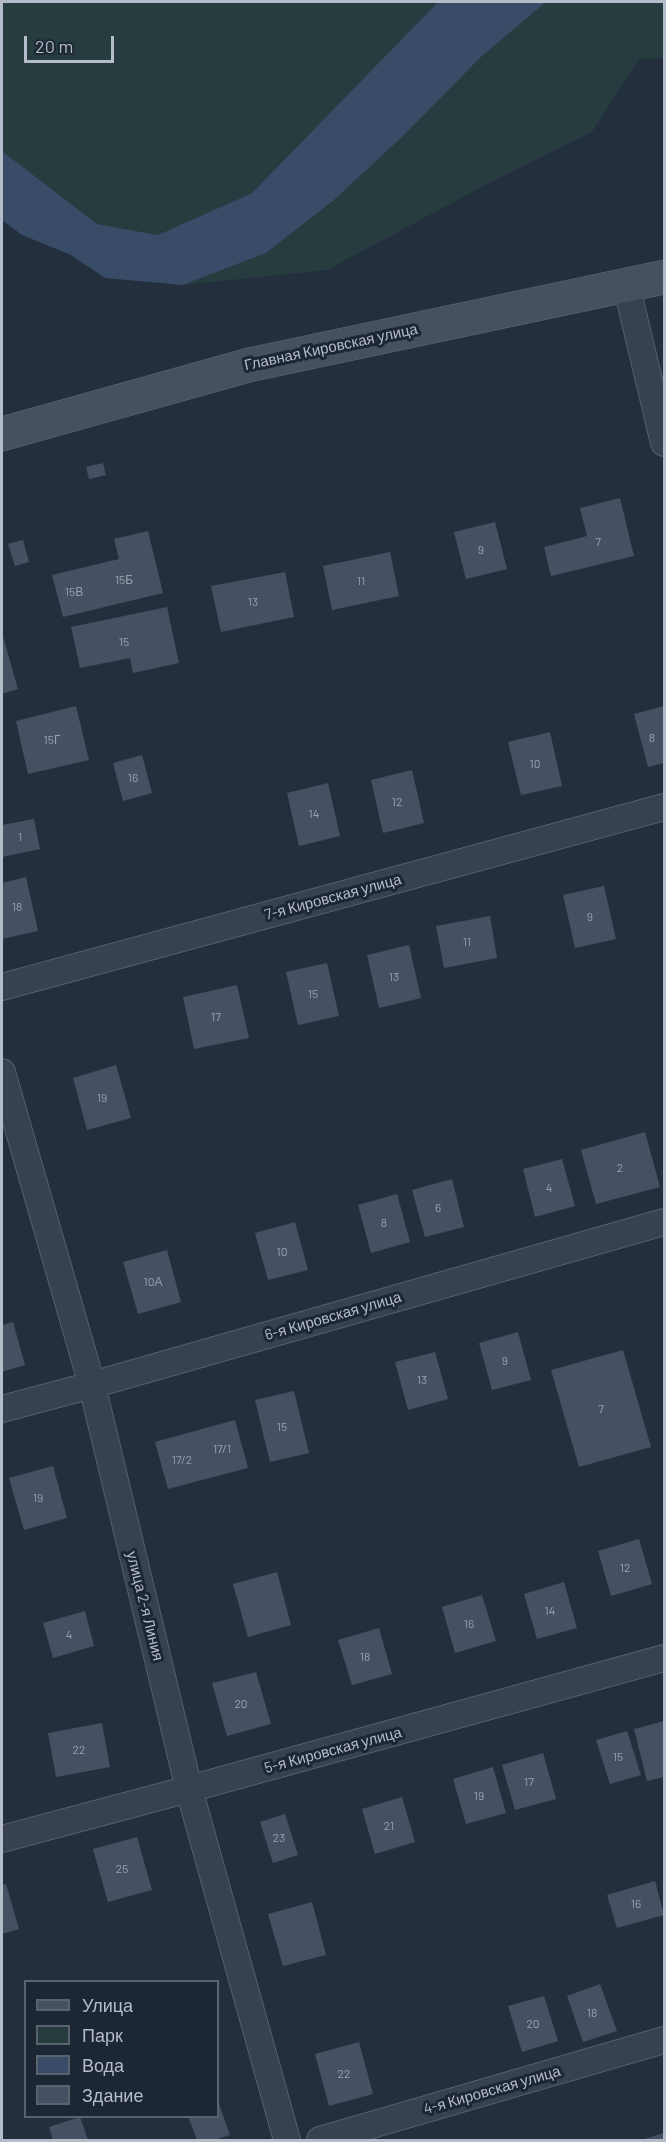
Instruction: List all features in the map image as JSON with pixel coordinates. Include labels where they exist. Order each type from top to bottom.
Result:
[{"type":"main road","name":"Главная Кировская улица","points":[[2,434],[249,364],[664,277]]},
{"type":"street","points":[[626,284],[664,443]]},
{"type":"street","name":"7-я Кировская улица","points":[[2,987],[664,807]]},
{"type":"street","name":"улица 2-я Линия","points":[[2,1072],[92,1385],[189,1790],[287,2140]]},
{"type":"street","name":"6-я Кировская улица","points":[[2,1409],[664,1222]]},
{"type":"street","name":"5-я Кировская улица","points":[[2,1839],[664,1659]]},
{"type":"street","name":"4-я Кировская улица","points":[[320,2140],[664,2040]]},
{"type":"green space","points":[[2,2],[438,2],[252,193],[158,235],[97,224],[2,151]]},
{"type":"green space","points":[[546,2],[664,2],[664,58],[639,59],[592,132],[495,180],[327,270],[183,285],[266,253],[334,200],[402,137],[482,56]]},
{"type":"water","points":[[438,2],[546,2],[482,56],[402,137],[334,200],[266,253],[183,285],[105,278],[71,255],[22,235],[2,220],[2,151],[97,224],[158,235],[252,193]]},
{"type":"building","points":[[103,463],[106,475],[89,479],[86,467]]},
{"type":"building","points":[[620,498],[634,556],[551,576],[544,547],[587,536],[580,508]]},
{"type":"building","points":[[495,522],[507,569],[466,579],[454,532]]},
{"type":"building","points":[[148,531],[163,593],[63,617],[52,575],[119,559],[114,539]]},
{"type":"building","points":[[23,540],[29,562],[15,566],[8,544]]},
{"type":"building","points":[[390,552],[399,596],[332,610],[323,566]]},
{"type":"building","points":[[285,572],[294,617],[221,632],[211,586]]},
{"type":"building","points":[[167,607],[179,663],[133,673],[130,658],[80,668],[71,627]]},
{"type":"building","points":[[2,633],[18,689],[2,694]]},
{"type":"building","points":[[76,706],[89,760],[28,774],[16,721]]},
{"type":"building","points":[[664,706],[664,763],[648,767],[634,714]]},
{"type":"building","points":[[550,732],[562,786],[521,795],[508,742]]},
{"type":"building","points":[[142,755],[152,793],[123,801],[113,763]]},
{"type":"building","points":[[412,770],[424,823],[383,833],[371,780]]},
{"type":"building","points":[[328,783],[340,836],[299,846],[287,793]]},
{"type":"building","points":[[34,819],[40,849],[2,857],[2,825]]},
{"type":"building","points":[[26,877],[38,931],[2,939],[2,883]]},
{"type":"building","points":[[604,886],[616,939],[575,948],[563,895]]},
{"type":"building","points":[[490,916],[497,958],[444,968],[436,926]]},
{"type":"building","points":[[409,945],[421,998],[379,1008],[367,955]]},
{"type":"building","points":[[327,963],[339,1016],[298,1025],[286,972]]},
{"type":"building","points":[[237,985],[249,1038],[194,1049],[183,997]]},
{"type":"building","points":[[116,1065],[131,1118],[87,1130],[73,1078]]},
{"type":"building","points":[[645,1132],[660,1187],[596,1204],[581,1150]]},
{"type":"building","points":[[562,1159],[575,1206],[535,1217],[523,1169]]},
{"type":"building","points":[[452,1179],[464,1227],[425,1237],[412,1190]]},
{"type":"building","points":[[397,1194],[410,1242],[371,1253],[358,1205]]},
{"type":"building","points":[[295,1222],[308,1270],[268,1280],[255,1233]]},
{"type":"building","points":[[167,1250],[181,1302],[138,1314],[123,1262]]},
{"type":"building","points":[[13,1322],[25,1365],[2,1372],[2,1325]]},
{"type":"building","points":[[518,1332],[531,1380],[492,1390],[479,1343]]},
{"type":"building","points":[[623,1350],[651,1447],[579,1467],[551,1370]]},
{"type":"building","points":[[435,1352],[448,1399],[408,1410],[395,1362]]},
{"type":"building","points":[[294,1391],[309,1453],[270,1462],[255,1400]]},
{"type":"building","points":[[235,1420],[248,1468],[168,1489],[155,1442]]},
{"type":"building","points":[[53,1466],[67,1518],[24,1530],[9,1478]]},
{"type":"building","points":[[639,1539],[652,1584],[611,1596],[598,1551]]},
{"type":"building","points":[[277,1572],[291,1625],[248,1637],[233,1584]]},
{"type":"building","points":[[564,1582],[577,1628],[537,1639],[524,1594]]},
{"type":"building","points":[[482,1595],[496,1641],[455,1653],[442,1607]]},
{"type":"building","points":[[85,1611],[94,1646],[53,1658],[43,1623]]},
{"type":"building","points":[[379,1628],[392,1674],[352,1685],[338,1640]]},
{"type":"building","points":[[256,1672],[271,1724],[227,1736],[212,1683]]},
{"type":"building","points":[[664,1721],[664,1777],[647,1781],[634,1729]]},
{"type":"building","points":[[102,1723],[110,1767],[56,1777],[48,1733]]},
{"type":"building","points":[[627,1731],[641,1775],[610,1784],[596,1740]]},
{"type":"building","points":[[543,1753],[556,1799],[515,1810],[502,1765]]},
{"type":"building","points":[[493,1767],[506,1813],[466,1824],[453,1779]]},
{"type":"building","points":[[402,1797],[415,1842],[375,1854],[362,1809]]},
{"type":"building","points":[[285,1814],[298,1855],[273,1863],[260,1822]]},
{"type":"building","points":[[137,1837],[152,1890],[108,1902],[93,1849]]},
{"type":"building","points":[[655,1881],[664,1915],[617,1928],[607,1895]]},
{"type":"building","points":[[6,1884],[19,1929],[2,1934],[2,1885]]},
{"type":"building","points":[[312,1902],[326,1955],[283,1966],[268,1914]]},
{"type":"building","points":[[600,1984],[617,2031],[583,2042],[567,1996]]},
{"type":"building","points":[[544,1996],[558,2041],[522,2052],[508,2006]]},
{"type":"building","points":[[359,2042],[373,2094],[329,2106],[315,2054]]},
{"type":"building","points":[[219,2104],[230,2135],[214,2140],[197,2140],[189,2118],[219,2118]]},
{"type":"building","points":[[80,2118],[88,2140],[53,2140],[49,2127]]},
{"type":"building","points":[[664,2133],[664,2140],[641,2140]]}]
